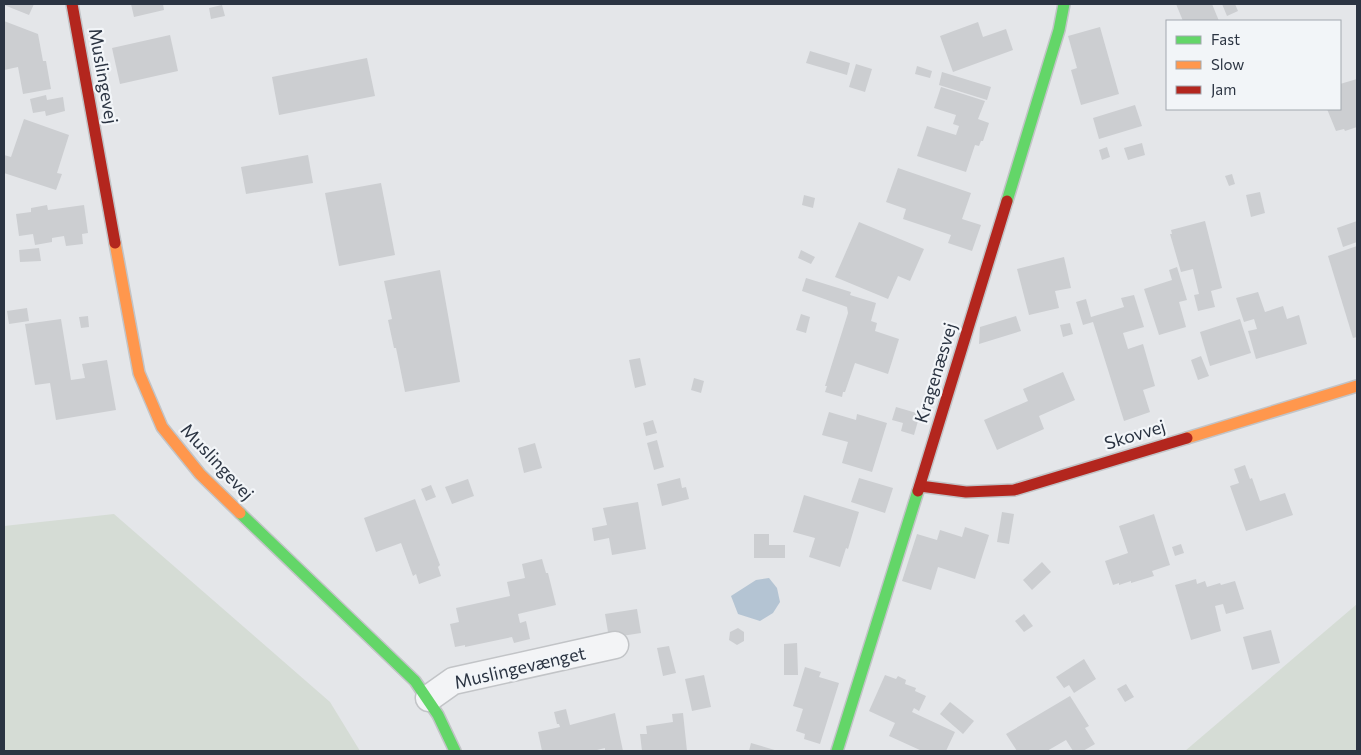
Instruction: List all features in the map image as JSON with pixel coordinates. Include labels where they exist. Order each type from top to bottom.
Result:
[{"type":"street","name":"Muslingevej","points":[[72,4],[139,373],[162,427],[200,474],[415,681],[437,712],[455,751]]},
{"type":"street","name":"Kragenæsvej","points":[[837,751],[1059,30],[1064,4]]},
{"type":"street","name":"Skovvej","points":[[920,486],[966,492],[1014,490],[1357,386]]},
{"type":"street","name":"Muslingevænget","points":[[428,698],[453,681],[615,646]]},
{"type":"shaded area","points":[[114,514],[330,702],[360,751],[4,751],[4,526]]},
{"type":"shaded area","points":[[1357,604],[1357,751],[1185,751]]},
{"type":"water","points":[[769,578],[777,588],[780,602],[773,613],[760,621],[738,614],[731,596],[756,580]]},
{"type":"building","points":[[4,4],[34,4],[29,15]]},
{"type":"building","points":[[131,4],[163,4],[164,10],[134,17]]},
{"type":"building","points":[[1176,4],[1212,4],[1219,20],[1183,20]]},
{"type":"building","points":[[1222,4],[1235,4],[1238,11],[1227,16]]},
{"type":"building","points":[[222,5],[225,16],[211,19],[209,8]]},
{"type":"building","points":[[4,21],[38,34],[43,61],[46,61],[51,89],[23,94],[18,67],[4,70]]},
{"type":"building","points":[[978,22],[983,37],[1006,29],[1013,50],[953,72],[940,36]]},
{"type":"building","points":[[1100,27],[1119,94],[1081,105],[1071,70],[1077,68],[1068,36]]},
{"type":"building","points":[[170,35],[178,71],[120,84],[112,48]]},
{"type":"building","points":[[810,51],[850,63],[847,75],[806,63]]},
{"type":"building","points":[[367,58],[375,96],[279,115],[272,77]]},
{"type":"building","points":[[856,64],[872,69],[865,92],[849,87]]},
{"type":"building","points":[[917,66],[932,71],[930,78],[915,74]]},
{"type":"building","points":[[942,72],[991,87],[987,100],[939,85]]},
{"type":"building","points":[[1357,79],[1357,127],[1345,131],[1344,129],[1336,131],[1327,110],[1341,110],[1341,84]]},
{"type":"building","points":[[941,87],[985,101],[978,119],[989,123],[983,141],[981,141],[979,146],[975,145],[966,172],[917,156],[927,126],[956,135],[959,126],[953,124],[956,115],[934,108]]},
{"type":"building","points":[[46,95],[47,100],[63,97],[65,111],[46,116],[45,111],[33,113],[30,99]]},
{"type":"building","points":[[1135,105],[1142,126],[1099,139],[1093,118]]},
{"type":"building","points":[[24,119],[69,135],[57,173],[62,174],[56,190],[4,173],[4,155],[11,157]]},
{"type":"building","points":[[1142,143],[1145,155],[1128,160],[1124,148]]},
{"type":"building","points":[[1107,147],[1110,157],[1102,160],[1099,150]]},
{"type":"building","points":[[308,155],[313,183],[246,194],[241,167]]},
{"type":"building","points":[[898,168],[971,193],[962,219],[981,225],[972,251],[948,243],[951,235],[903,219],[906,209],[886,202]]},
{"type":"building","points":[[1232,174],[1235,184],[1229,186],[1225,176]]},
{"type":"building","points":[[381,183],[395,255],[339,266],[325,193]]},
{"type":"building","points":[[1260,192],[1265,213],[1251,217],[1246,195]]},
{"type":"building","points":[[804,195],[815,198],[813,208],[802,205]]},
{"type":"building","points":[[47,205],[48,210],[84,205],[88,233],[82,234],[83,244],[66,246],[64,236],[52,238],[52,242],[35,245],[33,234],[19,236],[16,214],[31,212],[31,208]]},
{"type":"building","points":[[1205,221],[1222,288],[1211,291],[1215,307],[1198,311],[1194,295],[1199,294],[1193,269],[1181,272],[1170,234],[1172,234],[1171,230]]},
{"type":"building","points":[[1357,221],[1357,242],[1343,247],[1337,228]]},
{"type":"building","points":[[859,222],[924,249],[910,281],[898,276],[888,299],[835,277]]},
{"type":"building","points":[[1357,246],[1357,337],[1353,338],[1328,256]]},
{"type":"building","points":[[39,248],[41,261],[20,262],[19,250]]},
{"type":"building","points":[[801,250],[815,257],[811,264],[798,258]]},
{"type":"building","points":[[1064,257],[1071,288],[1055,291],[1059,308],[1029,315],[1017,269]]},
{"type":"building","points":[[1177,267],[1187,300],[1179,302],[1186,327],[1159,335],[1144,289],[1172,280],[1169,270]]},
{"type":"building","points":[[440,270],[460,382],[405,392],[388,320],[392,319],[384,281]]},
{"type":"building","points":[[806,278],[851,292],[850,295],[876,303],[871,321],[877,323],[875,331],[899,339],[888,374],[855,363],[842,397],[825,392],[827,386],[825,386],[848,313],[847,307],[802,291]]},
{"type":"building","points":[[1258,292],[1265,312],[1283,306],[1287,319],[1299,315],[1307,344],[1256,359],[1248,331],[1257,329],[1254,319],[1244,322],[1236,298]]},
{"type":"building","points":[[1134,295],[1144,327],[1123,333],[1128,349],[1143,344],[1155,386],[1143,390],[1150,412],[1124,421],[1093,322],[1083,325],[1076,302],[1086,299],[1091,317],[1124,307],[1121,298]]},
{"type":"building","points":[[27,308],[29,321],[9,324],[7,311]]},
{"type":"building","points":[[801,314],[810,317],[806,333],[796,330]]},
{"type":"building","points":[[88,316],[89,327],[81,328],[79,317]]},
{"type":"building","points":[[1016,316],[1021,331],[979,344],[980,327]]},
{"type":"building","points":[[61,319],[71,380],[85,378],[82,364],[107,360],[116,410],[56,420],[50,383],[35,385],[25,324]]},
{"type":"building","points":[[1240,319],[1251,353],[1210,366],[1200,332]]},
{"type":"building","points":[[1070,323],[1073,334],[1063,337],[1060,325]]},
{"type":"building","points":[[1201,356],[1209,376],[1198,380],[1191,360]]},
{"type":"building","points":[[640,358],[646,385],[635,388],[629,360]]},
{"type":"building","points":[[1063,372],[1075,400],[1039,416],[1044,429],[997,450],[984,420],[1028,401],[1023,389]]},
{"type":"building","points":[[694,378],[704,381],[701,393],[691,390]]},
{"type":"building","points":[[896,407],[920,414],[914,435],[901,431],[903,423],[892,420]]},
{"type":"building","points":[[829,412],[856,420],[857,414],[887,423],[872,472],[842,463],[848,442],[822,435]]},
{"type":"building","points":[[653,420],[657,433],[646,436],[643,423]]},
{"type":"building","points":[[657,440],[664,467],[654,470],[647,443]]},
{"type":"building","points":[[535,443],[542,468],[524,473],[518,448]]},
{"type":"building","points":[[1245,465],[1260,501],[1285,493],[1293,515],[1246,531],[1230,486],[1239,483],[1234,469]]},
{"type":"building","points":[[680,478],[682,488],[686,487],[689,499],[662,506],[657,484]]},
{"type":"building","points":[[859,478],[893,488],[885,513],[851,502]]},
{"type":"building","points":[[468,479],[474,496],[452,504],[445,487]]},
{"type":"building","points":[[431,485],[436,497],[426,501],[421,489]]},
{"type":"building","points":[[804,495],[859,512],[848,549],[846,548],[840,567],[809,557],[815,538],[793,532]]},
{"type":"building","points":[[415,499],[440,565],[438,567],[441,576],[419,584],[416,574],[413,576],[401,543],[376,552],[364,518]]},
{"type":"building","points":[[638,502],[646,549],[612,555],[609,538],[594,541],[592,528],[607,525],[603,508]]},
{"type":"building","points":[[1002,512],[1014,514],[1009,544],[997,542]]},
{"type":"building","points":[[1154,514],[1170,565],[1152,571],[1154,576],[1131,583],[1131,581],[1113,585],[1105,561],[1128,553],[1119,526]]},
{"type":"building","points":[[965,527],[989,535],[975,579],[938,567],[931,590],[902,581],[917,534],[937,540],[940,530],[962,537]]},
{"type":"building","points":[[754,534],[769,534],[769,545],[785,545],[785,558],[754,558]]},
{"type":"building","points":[[1181,544],[1184,553],[1175,556],[1172,547]]},
{"type":"building","points":[[542,559],[546,573],[548,573],[556,605],[518,614],[520,623],[526,621],[530,639],[514,643],[512,637],[465,647],[465,645],[455,647],[450,624],[459,622],[456,608],[510,596],[507,582],[525,578],[522,564]]},
{"type":"building","points":[[1042,562],[1051,572],[1032,590],[1023,580]]},
{"type":"building","points":[[1196,579],[1197,584],[1205,581],[1207,587],[1235,581],[1244,609],[1226,614],[1223,604],[1215,606],[1221,631],[1191,640],[1175,585]]},
{"type":"building","points":[[637,609],[641,633],[609,638],[605,614]]},
{"type":"building","points":[[1024,614],[1033,626],[1024,632],[1015,621]]},
{"type":"building","points":[[738,628],[744,632],[744,641],[737,645],[729,640],[730,632]]},
{"type":"building","points":[[1271,630],[1280,663],[1252,670],[1243,637]]},
{"type":"building","points":[[797,643],[798,675],[784,675],[784,644]]},
{"type":"building","points":[[669,646],[676,673],[663,676],[657,648]]},
{"type":"building","points":[[1084,659],[1096,679],[1074,693],[1069,685],[1064,688],[1056,677]]},
{"type":"building","points":[[805,667],[821,672],[819,677],[839,683],[820,744],[804,739],[805,734],[796,731],[803,709],[793,706]]},
{"type":"building","points":[[704,675],[711,707],[692,711],[685,679]]},
{"type":"building","points":[[885,675],[896,679],[898,676],[906,680],[905,684],[916,688],[915,691],[926,696],[919,711],[914,708],[912,712],[955,732],[946,751],[922,751],[889,736],[895,723],[869,711]]},
{"type":"building","points":[[1126,684],[1134,697],[1125,702],[1117,689]]},
{"type":"building","points":[[1070,696],[1089,726],[1085,728],[1095,744],[1083,751],[1073,751],[1066,740],[1047,751],[1017,751],[1006,734]]},
{"type":"building","points":[[950,702],[974,721],[963,734],[940,714]]},
{"type":"building","points":[[566,709],[570,725],[615,713],[623,751],[605,751],[605,748],[593,751],[542,751],[538,732],[560,727],[557,724],[554,712]]},
{"type":"building","points":[[683,713],[687,751],[642,751],[640,734],[647,734],[646,726],[673,722],[672,714]]},
{"type":"building","points":[[751,743],[778,751],[749,751]]},
{"type":"traffic: fast","points":[[1007,201],[1059,30],[1064,4]]},
{"type":"traffic: fast","points":[[837,751],[918,491]]},
{"type":"traffic: fast","points":[[240,513],[415,681],[438,715],[455,751]]},
{"type":"traffic: slow","points":[[115,243],[139,373],[162,427],[200,474],[240,513]]},
{"type":"traffic: slow","points":[[1187,438],[1357,386]]},
{"type":"traffic: jam","points":[[72,4],[115,243]]},
{"type":"traffic: jam","points":[[918,491],[1007,201]]},
{"type":"traffic: jam","points":[[920,486],[966,492],[1014,490],[1187,438]]}]
